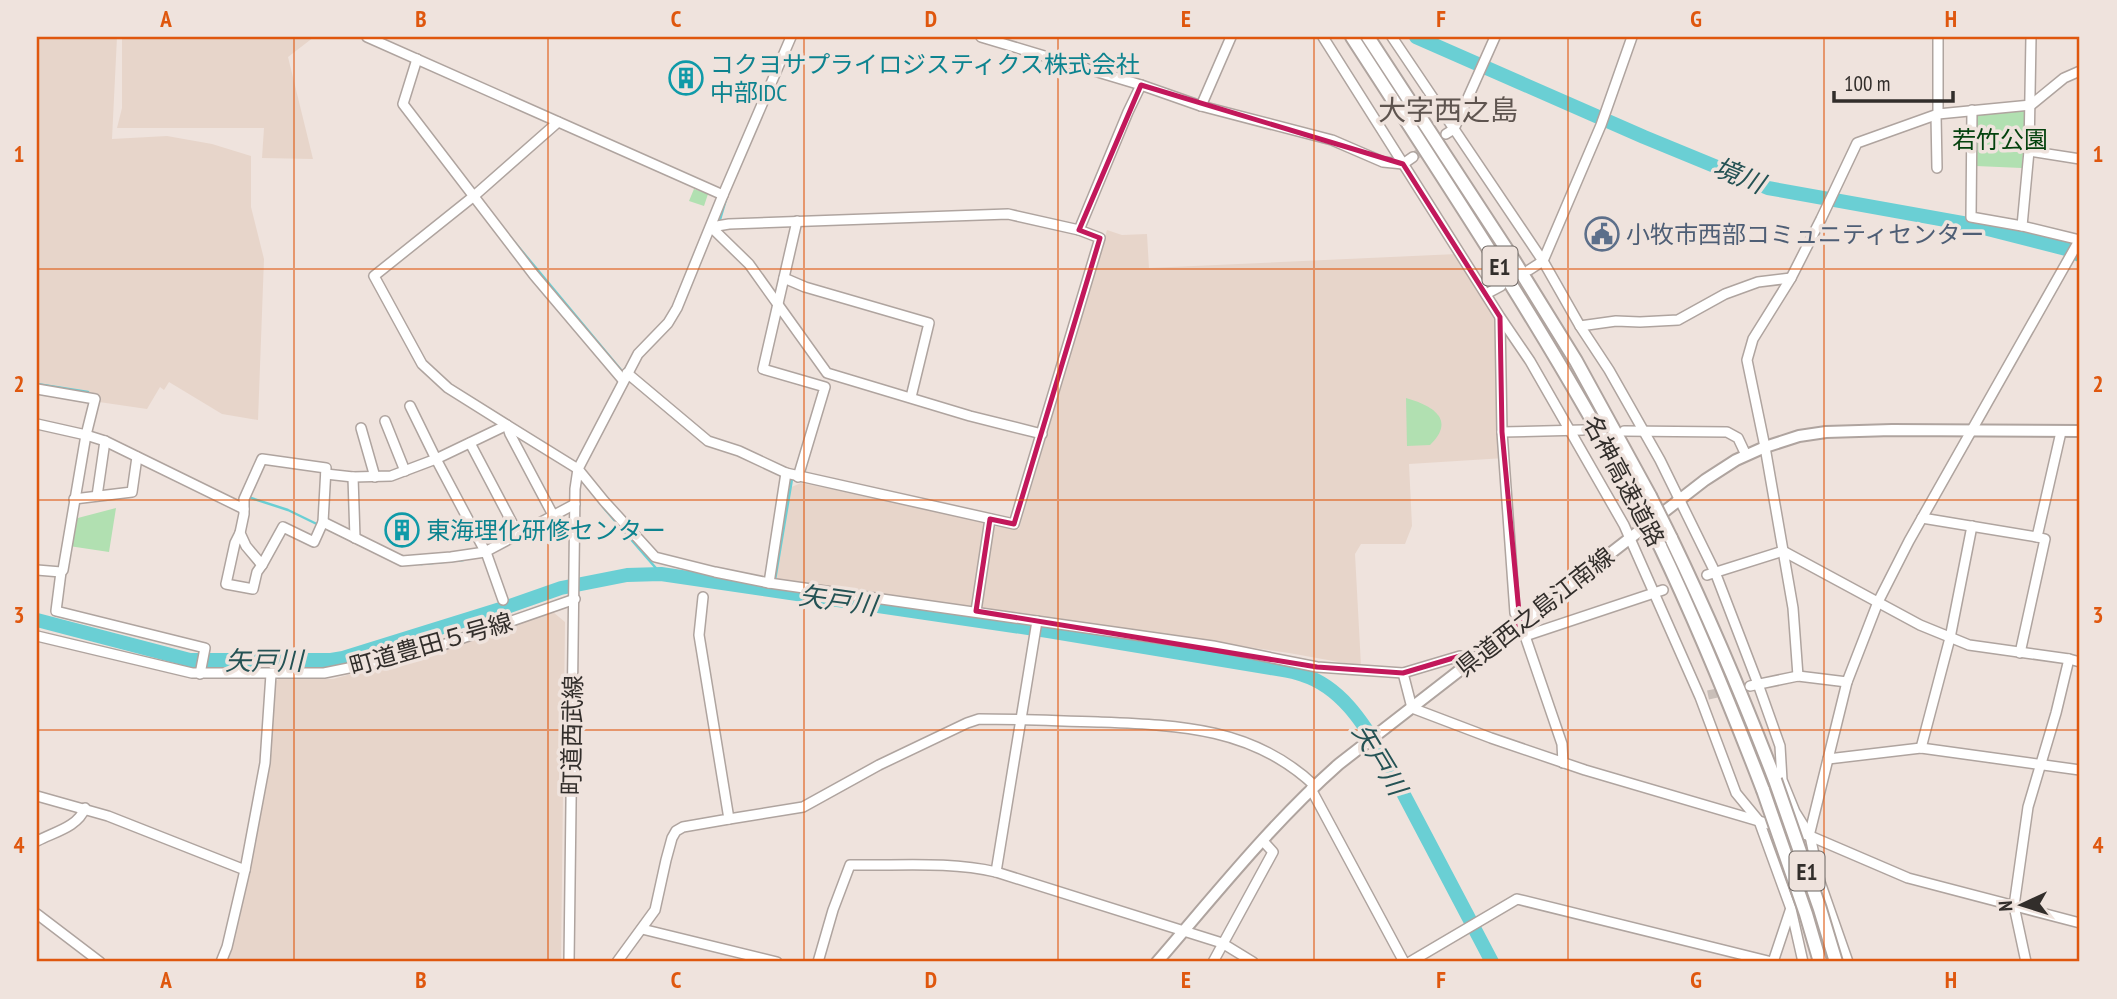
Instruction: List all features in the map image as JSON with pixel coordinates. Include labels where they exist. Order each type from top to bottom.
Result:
[{"type":"highway","name":"名神高速道路","points":[[1352,37],[1564,369],[1660,546],[1695,622],[1763,790],[1821,962]]},
{"type":"highway","name":"名神高速道路","points":[[1369,39],[1520,270],[1576,361],[1650,496],[1708,615],[1745,701],[1816,897],[1836,962]]},
{"type":"main road","name":"県道西之島江南線","points":[[1157,962],[1313,787],[1356,750],[1705,480],[1746,455],[1799,436],[1826,432],[2080,431]]},
{"type":"street","points":[[367,37],[723,195]]},
{"type":"street","points":[[578,469],[638,354],[668,323],[677,308],[791,37]]},
{"type":"street","points":[[981,37],[1201,106],[1332,140],[1383,162],[1403,164],[1412,157]]},
{"type":"street","points":[[1201,106],[1231,37]]},
{"type":"street","points":[[1323,37],[1530,361],[1659,591],[1704,696],[1736,793],[1759,821],[1791,909],[1803,962]]},
{"type":"street","points":[[1392,37],[1450,131],[1543,261],[1645,431],[1680,500],[1780,746],[1782,780],[1795,813],[1810,836],[1820,882],[1848,962]]},
{"type":"street","points":[[1450,131],[1494,37]]},
{"type":"street","points":[[1529,270],[1543,261],[1606,114],[1632,37]]},
{"type":"street","points":[[1937,168],[1938,37]]},
{"type":"street","points":[[2022,226],[2029,151],[2031,37]]},
{"type":"street","points":[[417,59],[403,104],[534,275],[625,377],[708,441],[739,451],[786,473],[1014,524],[1100,238],[1079,230],[1008,214],[797,221],[712,227]]},
{"type":"street","points":[[1798,676],[1793,608],[1747,360],[1754,339],[1763,320],[1791,278],[1857,143],[1937,115],[2031,105],[2064,78],[2080,71]]},
{"type":"street","points":[[1079,230],[1141,85]]},
{"type":"street","points":[[1410,962],[1517,899],[1772,962],[1791,909],[1847,682],[1878,603],[1922,518],[2080,241],[2022,226],[1971,217],[1972,110]]},
{"type":"street","points":[[558,122],[474,196],[374,276],[422,364],[448,388],[578,469],[604,502],[655,557],[769,583],[1213,646],[1317,667],[1403,673],[1460,656],[1465,666]]},
{"type":"street","points":[[2029,151],[2080,159]]},
{"type":"street","points":[[797,221],[764,369],[825,387],[799,477]]},
{"type":"street","points":[[712,227],[749,264],[827,373],[1042,434]]},
{"type":"street","points":[[784,278],[805,287],[929,323],[911,397]]},
{"type":"street","points":[[1580,326],[1616,321],[1678,320],[1725,294],[1758,282],[1791,278]]},
{"type":"street","points":[[1486,294],[1501,286]]},
{"type":"street","points":[[1500,317],[1502,432],[1515,613],[1562,744],[1563,763]]},
{"type":"street","points":[[37,389],[95,399],[74,499],[56,611],[205,649],[200,674]]},
{"type":"street","points":[[410,406],[486,553],[503,600]]},
{"type":"street","points":[[385,421],[405,471]]},
{"type":"street","points":[[37,424],[105,441],[242,508]]},
{"type":"street","points":[[326,474],[353,477],[391,476],[436,459],[507,425]]},
{"type":"street","points":[[507,425],[553,515]]},
{"type":"street","points":[[361,428],[375,477]]},
{"type":"street","points":[[1502,432],[1583,430]]},
{"type":"street","points":[[1624,431],[1727,432],[1738,438],[1746,455]]},
{"type":"street","points":[[2037,537],[2061,432]]},
{"type":"street","points":[[97,496],[105,441]]},
{"type":"street","points":[[470,443],[518,534]]},
{"type":"street","points":[[74,499],[132,492],[137,457]]},
{"type":"street","points":[[262,459],[326,468],[323,522],[314,542],[283,527],[257,572],[253,589],[226,584],[239,535],[242,508],[262,459]]},
{"type":"street","name":"町道西武線","points":[[569,962],[575,507],[578,469]]},
{"type":"street","points":[[769,583],[786,473]]},
{"type":"street","points":[[353,477],[355,538]]},
{"type":"street","points":[[323,522],[402,561],[486,553],[553,515],[575,507]]},
{"type":"street","points":[[1922,518],[2045,539],[2020,653]]},
{"type":"street","points":[[976,611],[990,519]]},
{"type":"street","points":[[1921,748],[1950,638],[1972,526]]},
{"type":"street","points":[[239,535],[260,566]]},
{"type":"street","points":[[1711,574],[1783,551],[1878,603],[1950,638],[1969,645],[2080,663]]},
{"type":"street","points":[[37,570],[61,572]]},
{"type":"street","points":[[1525,636],[1659,591]]},
{"type":"street","name":"町道豊田５号線","points":[[37,636],[200,674],[335,672],[452,642],[575,594]]},
{"type":"street","points":[[703,597],[699,635],[729,819]]},
{"type":"street","points":[[996,872],[1037,623]]},
{"type":"street","points":[[2026,962],[2014,906],[2028,807],[2056,713],[2068,659]]},
{"type":"street","points":[[1403,673],[1412,708],[1563,763],[1810,836],[1908,878],[2080,923]]},
{"type":"street","points":[[221,962],[228,947],[265,763],[271,674]]},
{"type":"street","points":[[1754,685],[1798,676],[1847,682]]},
{"type":"street","points":[[618,962],[655,910],[668,849],[676,831],[683,827],[803,807],[879,765],[967,723],[979,719],[1022,719],[1156,724],[1212,731],[1280,759],[1302,774],[1313,787],[1404,962]]},
{"type":"street","points":[[1828,759],[1921,748],[2080,770]]},
{"type":"street","points":[[37,796],[85,808],[244,870]]},
{"type":"street","points":[[37,841],[77,822],[85,808]]},
{"type":"street","points":[[1213,962],[1273,852],[1263,841]]},
{"type":"street","points":[[818,962],[850,865],[979,868],[996,872],[1222,943],[1253,962]]},
{"type":"street","points":[[37,914],[100,962]]},
{"type":"street","points":[[642,929],[777,962]]},
{"type":"highlighted area","points":[[1141,85],[1403,164],[1500,317],[1502,432],[1520,623],[1465,666],[1460,656],[1403,673],[1317,667],[976,611],[990,519],[1014,524],[1100,238],[1079,230]]},
{"type":"shaded area","points":[[37,37],[117,37],[112,139],[167,136],[212,144],[251,156],[251,207],[264,259],[258,420],[222,414],[169,382],[164,390],[160,387],[147,409],[99,402],[99,394],[37,384]]},
{"type":"shaded area","points":[[122,37],[314,37],[288,57],[313,159],[262,158],[264,128],[117,128],[122,108]]},
{"type":"shaded area","points":[[1107,230],[1122,235],[1147,234],[1149,268],[1457,254],[1497,318],[1505,458],[1409,464],[1412,526],[1405,544],[1361,544],[1355,554],[1361,666],[980,608],[992,526],[1019,529]]},
{"type":"shaded area","points":[[801,483],[981,519],[986,525],[974,607],[775,580],[789,488]]},
{"type":"shaded area","points":[[553,612],[565,622],[561,962],[226,962],[275,683],[279,678],[333,679],[466,642]]},
{"type":"green space","name":"若竹公園","points":[[2026,108],[2022,168],[1976,166],[1975,112]]},
{"type":"green space","points":[[694,189],[708,194],[704,206],[689,201]]},
{"type":"green space","points":[[1406,398],[1432,409],[1441,421],[1438,436],[1430,445],[1407,446]]},
{"type":"green space","points":[[116,508],[109,552],[69,546],[74,519]]},
{"type":"waterway","name":"境川","points":[[1416,37],[1768,188],[1968,224],[2080,255]]},
{"type":"waterway","points":[[719,223],[727,196]]},
{"type":"waterway","points":[[506,232],[621,370]]},
{"type":"waterway","points":[[37,384],[88,392]]},
{"type":"waterway","points":[[775,580],[792,479],[802,481],[806,464]]},
{"type":"waterway","points":[[251,498],[288,510],[366,548]]},
{"type":"waterway","points":[[603,507],[661,574]]},
{"type":"waterway","points":[[421,564],[463,560]]},
{"type":"waterway","name":"矢戸川","points":[[37,620],[190,660],[331,660],[561,588],[627,575],[661,574],[1048,631],[1291,672],[1329,688],[1350,708],[1367,731],[1383,755],[1492,962]]},
{"type":"tunnel","points":[[1413,157],[1446,134]]},
{"type":"tunnel","points":[[1708,695],[1750,686]]},
{"type":"place","name":"コクヨサプライロジスティクス株式会社 中部IDC","points":[[686,78]]},
{"type":"place","name":"小牧市西部コミュニティセンター","points":[[1602,234]]},
{"type":"place","name":"東海理化研修センター","points":[[402,530]]},
{"type":"district","name":"大字西之島","points":[[1448,109]]}]
